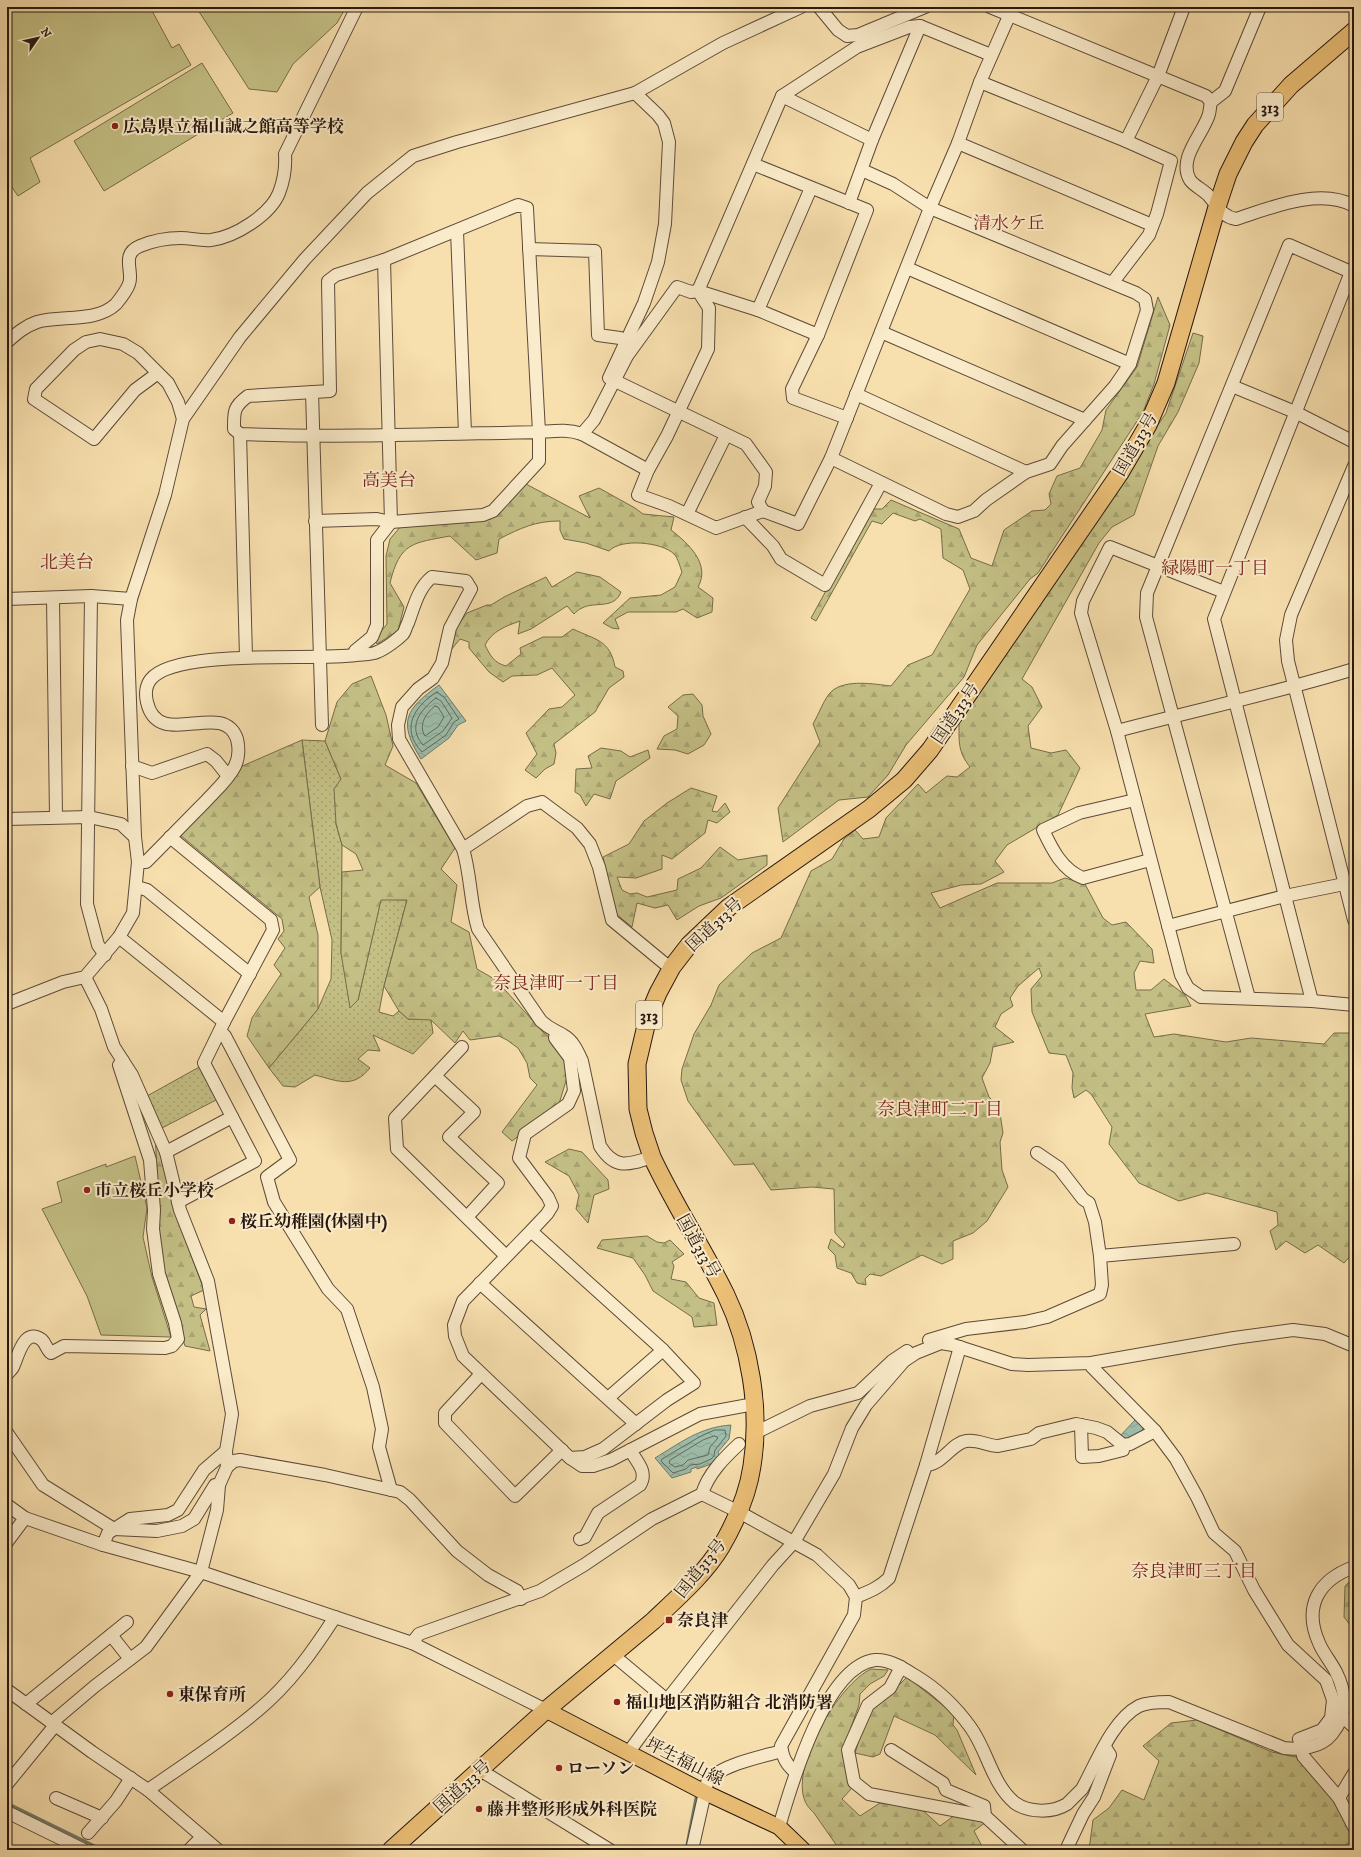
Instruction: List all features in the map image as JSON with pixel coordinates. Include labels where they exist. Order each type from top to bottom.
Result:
[{"type":"highway","name":"国道313号","points":[[391,1850],[546,1710],[612,1654],[654,1621],[696,1578],[720,1548],[746,1492],[752,1466],[754,1404],[747,1355],[740,1328],[727,1296],[652,1157],[638,1109],[637,1064],[648,1018],[658,993],[672,967],[689,945],[729,906],[881,800],[904,780],[930,750],[1120,473],[1148,425],[1173,363],[1217,207],[1228,174],[1255,125],[1291,84],[1354,31]]},
{"type":"main road","name":"坪生福山線","points":[[546,1710],[704,1792],[779,1827],[803,1850]]},
{"type":"street","points":[[7,342],[23,328],[37,322],[87,316],[107,310],[116,303],[130,283],[128,264],[133,250],[139,246],[167,239],[211,240],[223,237],[242,229],[266,211],[279,194],[284,177],[285,154],[357,7]]},
{"type":"street","points":[[7,1004],[63,982],[85,977],[119,937],[133,913],[137,887],[138,862],[135,837],[127,620],[131,599],[165,495],[183,419],[240,337],[305,259],[367,192],[413,156],[457,142],[635,93],[723,43],[802,7]]},
{"type":"street","points":[[819,7],[838,30],[847,36],[858,35],[925,7]]},
{"type":"street","points":[[990,7],[1011,11],[1206,96],[1211,102]]},
{"type":"street","points":[[1126,141],[1158,76],[1184,7]]},
{"type":"street","points":[[1260,7],[1225,91],[1211,102],[1209,115],[1189,155],[1187,168],[1190,180],[1208,194],[1217,207],[1229,218],[1236,219],[1292,200],[1344,200],[1354,206]]},
{"type":"street","points":[[698,290],[709,308],[708,349],[648,470],[638,495],[669,506],[716,528],[763,511],[798,524],[831,458],[930,208],[958,143],[980,82],[1011,11]]},
{"type":"street","points":[[698,290],[782,96],[857,47],[909,27],[920,26],[991,55]]},
{"type":"street","points":[[849,203],[872,140],[920,26]]},
{"type":"street","points":[[980,82],[1126,141],[1171,161],[1157,214],[1149,235],[1113,282]]},
{"type":"street","points":[[635,93],[658,115],[664,124],[669,142],[665,224],[658,262],[644,303],[609,378],[614,382],[746,444],[766,472],[764,486],[758,502],[763,511]]},
{"type":"street","points":[[782,96],[872,140]]},
{"type":"street","points":[[958,143],[1152,225]]},
{"type":"street","points":[[753,164],[867,210],[818,335],[792,389],[793,398],[847,418]]},
{"type":"street","points":[[831,458],[946,514],[958,518],[974,511],[986,500],[1026,472],[1050,464],[1062,446],[1115,386],[1130,364],[1148,310],[1145,299],[1113,282],[930,208],[893,184],[862,170]]},
{"type":"street","points":[[758,310],[811,188]]},
{"type":"street","points":[[315,521],[377,519],[391,522],[483,515],[493,511],[539,461],[539,432],[527,208],[518,205],[384,260],[336,275],[328,281],[330,391],[248,396],[240,402],[234,411],[234,429],[240,434],[313,437],[539,432],[570,430],[582,434],[648,470]]},
{"type":"street","points":[[457,231],[465,433]]},
{"type":"street","points":[[1249,998],[1146,616],[1147,594],[1289,245],[1351,272],[1214,619],[1312,1001]]},
{"type":"street","points":[[529,249],[595,250],[598,335],[620,338],[625,341]]},
{"type":"street","points":[[355,655],[355,651],[372,637],[377,626],[377,540],[391,522],[384,260]]},
{"type":"street","points":[[907,268],[1130,364]]},
{"type":"street","points":[[582,434],[594,420],[628,356],[677,287],[691,292],[698,290],[758,310],[818,335]]},
{"type":"street","points":[[881,332],[1085,420]]},
{"type":"street","points":[[158,373],[135,390],[94,439],[34,399],[36,389],[74,350],[86,342],[100,339],[123,344],[138,353],[158,373],[168,383],[178,402],[183,419]]},
{"type":"street","points":[[1232,386],[1295,412],[1354,442]]},
{"type":"street","points":[[312,392],[322,724]]},
{"type":"street","points":[[856,394],[1026,472]]},
{"type":"street","points":[[240,434],[246,657]]},
{"type":"street","points":[[687,514],[726,435]]},
{"type":"street","points":[[1354,466],[1291,615],[1286,640],[1288,661],[1350,884],[1354,920]]},
{"type":"street","points":[[745,517],[772,546],[781,559],[825,585],[881,483]]},
{"type":"street","points":[[1224,592],[1110,547],[1083,601],[1081,613],[1117,731],[1181,975],[1188,988],[1201,997],[1312,1001],[1354,1005]]},
{"type":"street","points":[[138,862],[146,862],[228,776],[237,762],[238,750],[236,738],[230,729],[221,723],[208,722],[170,726],[158,721],[150,712],[146,694],[151,679],[158,673],[172,667],[194,662],[246,657],[342,658],[376,653],[403,634],[424,583],[432,577],[466,581],[471,589],[450,628],[442,662],[434,678],[418,689],[402,707],[398,725],[399,739],[406,755],[464,849],[468,865],[473,915],[478,929],[541,1021],[550,1030],[564,1035],[574,1045],[582,1061],[600,1146],[608,1158],[616,1163],[636,1162],[652,1157]]},
{"type":"street","points":[[7,599],[91,596],[131,599]]},
{"type":"street","points":[[91,596],[87,904],[98,945],[105,955]]},
{"type":"street","points":[[53,598],[56,817]]},
{"type":"street","points":[[1117,731],[1235,700],[1295,687],[1354,669]]},
{"type":"street","points":[[132,766],[152,773],[207,754],[216,760],[228,776]]},
{"type":"street","points":[[1135,800],[1079,813],[1043,830],[1057,856],[1076,875],[1083,878],[1150,860]]},
{"type":"street","points":[[464,849],[527,806],[542,802],[577,828],[590,844],[599,867],[612,920],[664,963],[672,967]]},
{"type":"street","points":[[7,819],[89,817],[121,824],[135,837]]},
{"type":"street","points":[[170,837],[271,920],[273,930],[204,1063],[255,1161],[262,1167],[267,1177],[274,1202],[328,1289],[347,1309],[373,1387],[382,1429],[379,1446],[391,1490]]},
{"type":"street","points":[[1168,926],[1285,896],[1350,884]]},
{"type":"street","points":[[137,887],[147,890],[250,974]]},
{"type":"street","points":[[119,937],[222,1026],[290,1160],[267,1177]]},
{"type":"street","points":[[7,1784],[55,1725],[56,1720],[95,1686],[146,1647],[201,1572],[217,1510],[219,1485],[226,1467],[226,1451],[232,1414],[208,1281],[178,1202],[166,1152],[132,1074],[114,1047],[101,1009],[85,977]]},
{"type":"street","points":[[556,1032],[555,1038],[570,1058],[574,1091],[568,1104],[525,1134],[519,1158],[548,1197],[552,1206],[547,1214],[531,1231],[463,1300],[454,1325],[455,1336],[464,1356],[481,1374],[566,1454],[582,1466],[593,1466],[611,1460],[700,1414],[754,1404]]},
{"type":"street","points":[[462,1047],[395,1118],[397,1149],[506,1256]]},
{"type":"street","points":[[7,1374],[12,1368],[20,1346],[27,1339],[34,1337],[43,1340],[51,1353],[64,1346],[165,1348],[172,1346],[178,1339],[175,1323],[159,1274],[153,1229],[154,1210],[150,1160],[119,1065],[123,1061]]},
{"type":"street","points":[[435,1076],[474,1112],[449,1137],[498,1183],[467,1217]]},
{"type":"street","points":[[166,1152],[232,1117]]},
{"type":"street","points":[[762,1430],[810,1406],[858,1393],[892,1360],[923,1342],[966,1329],[1025,1322],[1047,1317],[1100,1294],[1102,1285],[1100,1256],[1095,1222],[1089,1203],[1083,1199],[1059,1168],[1037,1153]]},
{"type":"street","points":[[178,1202],[255,1161]]},
{"type":"street","points":[[481,1374],[445,1414],[445,1423],[515,1496],[566,1454],[585,1457],[603,1449],[667,1400],[694,1382],[663,1350],[531,1231]]},
{"type":"street","points":[[1100,1256],[1234,1244]]},
{"type":"street","points":[[480,1283],[636,1424]]},
{"type":"street","points":[[628,1753],[667,1700],[773,1565],[794,1542],[834,1474],[852,1428],[866,1405],[904,1361],[928,1347],[941,1344],[960,1347],[1012,1364],[1028,1365],[1091,1363],[1234,1338],[1293,1330],[1325,1334],[1354,1346]]},
{"type":"street","points":[[856,1597],[871,1591],[883,1584],[889,1578],[926,1465],[960,1347]]},
{"type":"street","points":[[608,1398],[663,1350]]},
{"type":"street","points":[[1091,1363],[1092,1367],[1156,1431],[1176,1459],[1198,1497],[1214,1533],[1235,1551],[1254,1590],[1288,1645],[1326,1680],[1333,1700],[1331,1718],[1322,1730],[1300,1739],[1301,1749],[1304,1756],[1339,1798],[1354,1827]]},
{"type":"street","points":[[926,1465],[933,1464],[965,1441],[979,1441],[998,1446],[1031,1439],[1039,1433],[1076,1424],[1107,1432],[1123,1445],[1130,1444],[1156,1431]]},
{"type":"street","points":[[1081,1425],[1082,1457],[1099,1456],[1123,1450],[1123,1445]]},
{"type":"street","points":[[7,1433],[43,1485],[114,1529],[157,1530],[182,1526],[194,1519],[215,1485],[219,1485]]},
{"type":"street","points":[[412,1643],[419,1634],[540,1591],[584,1565],[652,1519],[702,1494],[706,1482],[739,1444]]},
{"type":"street","points":[[580,1539],[585,1536],[598,1513],[640,1485],[644,1479],[644,1473],[630,1450]]},
{"type":"street","points":[[103,1545],[108,1533],[130,1519],[168,1515],[178,1510],[204,1470],[226,1451]]},
{"type":"street","points":[[226,1467],[234,1461],[240,1460],[325,1475],[400,1492],[410,1500],[457,1551],[488,1575],[517,1591],[521,1599]]},
{"type":"street","points":[[702,1494],[817,1555],[849,1585],[856,1597],[854,1615],[781,1746],[782,1758],[795,1772]]},
{"type":"street","points":[[7,1505],[25,1518],[103,1545],[201,1572],[412,1643],[546,1710]]},
{"type":"street","points":[[7,1542],[25,1518]]},
{"type":"street","points":[[779,1827],[795,1772],[814,1726],[835,1690],[848,1675],[862,1665],[875,1660],[890,1662],[927,1682],[957,1710],[971,1728],[1005,1793],[1016,1804],[1041,1811],[1056,1809],[1066,1804],[1082,1789],[1117,1726],[1139,1706],[1169,1702],[1284,1748],[1301,1749],[1320,1744],[1330,1736],[1342,1716],[1344,1699],[1341,1684],[1336,1671],[1319,1643],[1314,1629],[1314,1601],[1322,1588],[1344,1571],[1354,1567]]},
{"type":"street","points":[[148,1790],[258,1711],[295,1673],[335,1617]]},
{"type":"street","points":[[26,1704],[127,1622]]},
{"type":"street","points":[[111,1636],[130,1659]]},
{"type":"street","points":[[612,1654],[667,1700]]},
{"type":"street","points":[[901,1667],[890,1688],[868,1705],[848,1750],[854,1782],[869,1794],[985,1816],[1022,1850]]},
{"type":"street","points":[[7,1690],[129,1782],[148,1790],[218,1850]]},
{"type":"street","points":[[1342,1716],[1354,1727]]},
{"type":"street","points":[[1066,1850],[1082,1814],[1099,1787],[1110,1755],[1105,1747]]},
{"type":"street","points":[[892,1750],[943,1783],[946,1790],[984,1806],[985,1816]]},
{"type":"street","points":[[692,1850],[708,1779],[718,1772],[743,1762],[782,1751]]},
{"type":"street","points":[[480,1770],[610,1850]]},
{"type":"street","points":[[1339,1798],[1354,1773]]},
{"type":"street","points":[[88,1833],[102,1818],[129,1782]]},
{"type":"street","points":[[56,1798],[102,1818]]},
{"type":"street","points":[[7,1812],[84,1850]]},
{"type":"street","points":[[189,1850],[202,1837]]},
{"type":"green space","points":[[17,7],[150,7],[172,48],[179,44],[191,65],[30,158],[40,182],[18,196],[7,180],[7,13]]},
{"type":"green space","points":[[196,7],[346,7],[337,23],[293,64],[277,92],[249,89]]},
{"type":"green space","points":[[202,63],[233,113],[104,191],[74,141]]},
{"type":"green space","points":[[1158,297],[1170,325],[1154,384],[1143,412],[1038,573],[1030,579],[977,645],[964,677],[906,745],[888,775],[868,797],[839,800],[783,842],[778,808],[820,742],[813,724],[829,694],[838,687],[852,684],[860,683],[891,686],[908,665],[932,655],[970,589],[963,570],[943,558],[941,529],[920,519],[915,521],[893,513],[882,524],[872,521],[816,621],[811,618],[871,509],[882,509],[891,500],[959,529],[971,558],[992,566],[1004,530],[1032,511],[1045,510],[1051,504],[1049,494],[1057,476],[1080,468],[1102,430],[1106,410],[1137,367]]},
{"type":"green space","points":[[1193,333],[1203,336],[1199,363],[1178,412],[1158,446],[1134,515],[1112,527],[1099,543],[1022,679],[1032,687],[1042,707],[1028,726],[1031,748],[1051,753],[1066,750],[1080,768],[1058,815],[1007,845],[995,861],[1004,872],[981,884],[961,885],[931,893],[940,908],[997,883],[1052,883],[1065,878],[1085,884],[1103,918],[1112,925],[1126,922],[1152,949],[1154,963],[1140,961],[1134,973],[1136,990],[1151,990],[1164,979],[1185,995],[1191,1006],[1145,1014],[1154,1037],[1174,1034],[1226,1042],[1251,1038],[1324,1044],[1334,1033],[1354,1033],[1354,1252],[1344,1263],[1318,1245],[1305,1253],[1286,1241],[1276,1250],[1270,1231],[1278,1225],[1277,1212],[1207,1193],[1179,1201],[1139,1183],[1109,1144],[1112,1127],[1091,1094],[1086,1090],[1074,1098],[1072,1088],[1073,1073],[1066,1055],[1049,1053],[1032,1012],[1031,989],[1042,976],[1039,968],[1018,986],[1010,998],[1013,1006],[1001,1014],[995,1027],[1014,1042],[993,1047],[990,1063],[982,1078],[989,1097],[999,1107],[1003,1133],[1000,1142],[1002,1170],[1008,1187],[987,1221],[973,1233],[953,1241],[953,1259],[942,1264],[922,1255],[881,1276],[870,1274],[865,1279],[866,1285],[857,1283],[851,1273],[837,1268],[835,1255],[828,1248],[831,1239],[843,1248],[845,1244],[835,1233],[834,1189],[812,1187],[771,1190],[754,1164],[734,1165],[688,1101],[681,1080],[682,1069],[694,1034],[711,1005],[719,985],[752,953],[781,938],[811,871],[832,859],[844,839],[855,830],[863,839],[879,837],[886,818],[918,784],[926,793],[947,776],[957,777],[970,767],[961,752],[959,742],[959,724],[1166,413]]},
{"type":"green space","points":[[526,484],[590,518],[579,496],[599,488],[643,514],[674,517],[671,530],[684,541],[700,562],[702,570],[698,587],[713,598],[712,612],[697,618],[683,609],[676,612],[628,612],[615,619],[619,629],[612,628],[603,623],[630,598],[661,595],[675,587],[682,572],[677,558],[668,550],[651,544],[623,544],[609,551],[586,543],[564,539],[560,530],[560,521],[551,521],[528,526],[499,539],[497,553],[476,560],[450,536],[417,543],[410,547],[398,559],[390,583],[404,607],[398,631],[377,644],[374,640],[387,624],[386,556],[390,539],[401,526],[491,519]]},
{"type":"green space","points":[[577,572],[600,577],[621,592],[618,598],[609,603],[587,606],[574,614],[567,606],[531,629],[518,634],[520,621],[495,633],[485,645],[495,661],[506,666],[521,654],[520,648],[543,637],[562,637],[573,629],[601,642],[606,646],[613,658],[615,667],[623,671],[624,677],[609,688],[595,712],[554,744],[556,753],[554,764],[545,769],[536,778],[525,770],[537,754],[526,733],[549,709],[562,707],[575,695],[552,668],[537,675],[512,676],[503,682],[489,672],[469,648],[469,642],[460,639],[451,650],[452,636],[457,626],[467,613],[487,605],[491,605],[504,597],[546,577],[552,587]]},
{"type":"green space","points":[[371,676],[386,715],[393,746],[385,765],[416,783],[455,848],[441,869],[457,885],[451,922],[469,932],[477,969],[496,980],[543,1032],[555,1042],[566,1061],[568,1074],[559,1104],[512,1141],[502,1132],[537,1085],[530,1078],[527,1063],[518,1048],[499,1036],[470,1040],[463,1031],[455,1043],[431,1020],[408,1019],[399,1011],[384,986],[407,900],[381,900],[358,1000],[350,1008],[341,953],[342,872],[363,870],[356,854],[342,845],[336,824],[334,789],[341,779],[325,741],[337,702],[352,684]]},
{"type":"green space","points":[[693,694],[702,705],[703,716],[711,734],[704,745],[688,754],[675,750],[657,749],[664,736],[677,729],[678,716],[668,707],[683,695]]},
{"type":"green space","points":[[302,740],[325,741],[341,779],[336,824],[342,845],[341,953],[358,1000],[381,899],[407,900],[384,986],[379,1012],[393,1016],[399,1011],[408,1019],[431,1019],[433,1033],[413,1054],[373,1035],[380,1051],[368,1050],[358,1059],[370,1068],[364,1075],[357,1079],[345,1082],[315,1075],[295,1087],[283,1086],[269,1068],[318,1009],[331,979],[332,940],[320,887]]},
{"type":"green space","points":[[302,740],[320,887],[309,897],[318,935],[318,1009],[269,1068],[247,1036],[252,1018],[281,974],[274,965],[285,948],[278,939],[284,931],[282,919],[180,835],[240,767]]},
{"type":"green space","points":[[601,748],[621,751],[630,757],[648,750],[650,758],[616,781],[610,799],[594,794],[586,806],[580,795],[575,792],[576,769],[592,768],[588,756]]},
{"type":"green space","points":[[691,788],[717,796],[712,811],[717,812],[725,803],[730,812],[717,823],[708,820],[705,833],[672,859],[662,855],[662,869],[636,878],[617,877],[622,890],[630,894],[637,893],[647,897],[677,890],[678,879],[701,868],[720,847],[738,860],[767,855],[767,865],[721,898],[699,906],[677,920],[668,905],[655,908],[637,903],[632,927],[616,914],[603,857],[629,844],[644,821],[667,803]]},
{"type":"green space","points":[[201,1066],[218,1099],[162,1128],[147,1096]]},
{"type":"green space","points":[[155,1133],[164,1156],[175,1212],[204,1290],[191,1296],[194,1307],[206,1309],[200,1315],[210,1351],[185,1346],[162,1275],[155,1231],[159,1210]]},
{"type":"green space","points":[[569,1149],[582,1152],[608,1180],[609,1189],[594,1195],[588,1223],[576,1209],[579,1195],[569,1176],[545,1162]]},
{"type":"green space","points":[[135,1156],[147,1208],[143,1237],[152,1277],[171,1337],[101,1335],[87,1296],[42,1209],[62,1202],[57,1182],[106,1164],[106,1167]]},
{"type":"green space","points":[[647,1236],[657,1242],[664,1243],[670,1240],[684,1254],[672,1262],[674,1266],[671,1279],[686,1282],[699,1298],[714,1303],[717,1325],[694,1327],[692,1317],[653,1291],[645,1275],[633,1258],[597,1248],[602,1240]]},
{"type":"green space","points":[[1354,1577],[1354,1630],[1344,1617],[1345,1586]]},
{"type":"green space","points":[[871,1669],[888,1670],[884,1676],[870,1684],[860,1694],[859,1705],[846,1741],[843,1757],[852,1788],[842,1799],[860,1816],[880,1803],[919,1807],[940,1826],[955,1815],[986,1822],[974,1831],[984,1850],[839,1850],[817,1817],[806,1804],[802,1786],[804,1768],[820,1728],[832,1708],[845,1691],[858,1678]]},
{"type":"green space","points":[[907,1677],[954,1714],[953,1725],[957,1730],[976,1775],[935,1735],[894,1716],[880,1754],[873,1757],[855,1753],[870,1706],[897,1687]]},
{"type":"green space","points":[[1197,1720],[1272,1752],[1301,1758],[1338,1806],[1354,1801],[1354,1850],[1089,1850],[1093,1820],[1109,1808],[1122,1790],[1144,1800],[1159,1761],[1143,1746],[1171,1723]]},
{"type":"water","points":[[439,685],[466,721],[458,725],[449,738],[421,759],[409,735],[407,725],[412,709],[419,701]]},
{"type":"water","points":[[1136,1419],[1143,1427],[1141,1435],[1130,1442],[1119,1437]]},
{"type":"water","points":[[731,1425],[729,1439],[718,1452],[720,1456],[714,1463],[697,1469],[697,1467],[691,1469],[691,1472],[672,1478],[655,1458],[682,1441],[700,1432],[720,1426]]},
{"type":"waterway","points":[[686,1850],[696,1798]]},
{"type":"waterway","points":[[7,1803],[103,1850]]},
{"type":"place","name":"広島県立福山誠之館高等学校","points":[[115,126]]},
{"type":"place","name":"市立桜丘小学校","points":[[87,1190]]},
{"type":"place","name":"桜丘幼稚園(休園中)","points":[[232,1221]]},
{"type":"place","name":"奈良津","points":[[669,1620]]},
{"type":"place","name":"東保育所","points":[[170,1694]]},
{"type":"place","name":"福山地区消防組合 北消防署","points":[[617,1702]]},
{"type":"place","name":"ローソン","points":[[559,1768]]},
{"type":"place","name":"藤井整形形成外科医院","points":[[479,1809]]},
{"type":"district","name":"清水ケ丘","points":[[1009,223]]},
{"type":"district","name":"高美台","points":[[389,480]]},
{"type":"district","name":"北美台","points":[[67,562]]},
{"type":"district","name":"緑陽町一丁目","points":[[1215,568]]},
{"type":"district","name":"奈良津町一丁目","points":[[556,983]]},
{"type":"district","name":"奈良津町二丁目","points":[[940,1109]]},
{"type":"district","name":"奈良津町三丁目","points":[[1194,1571]]}]
